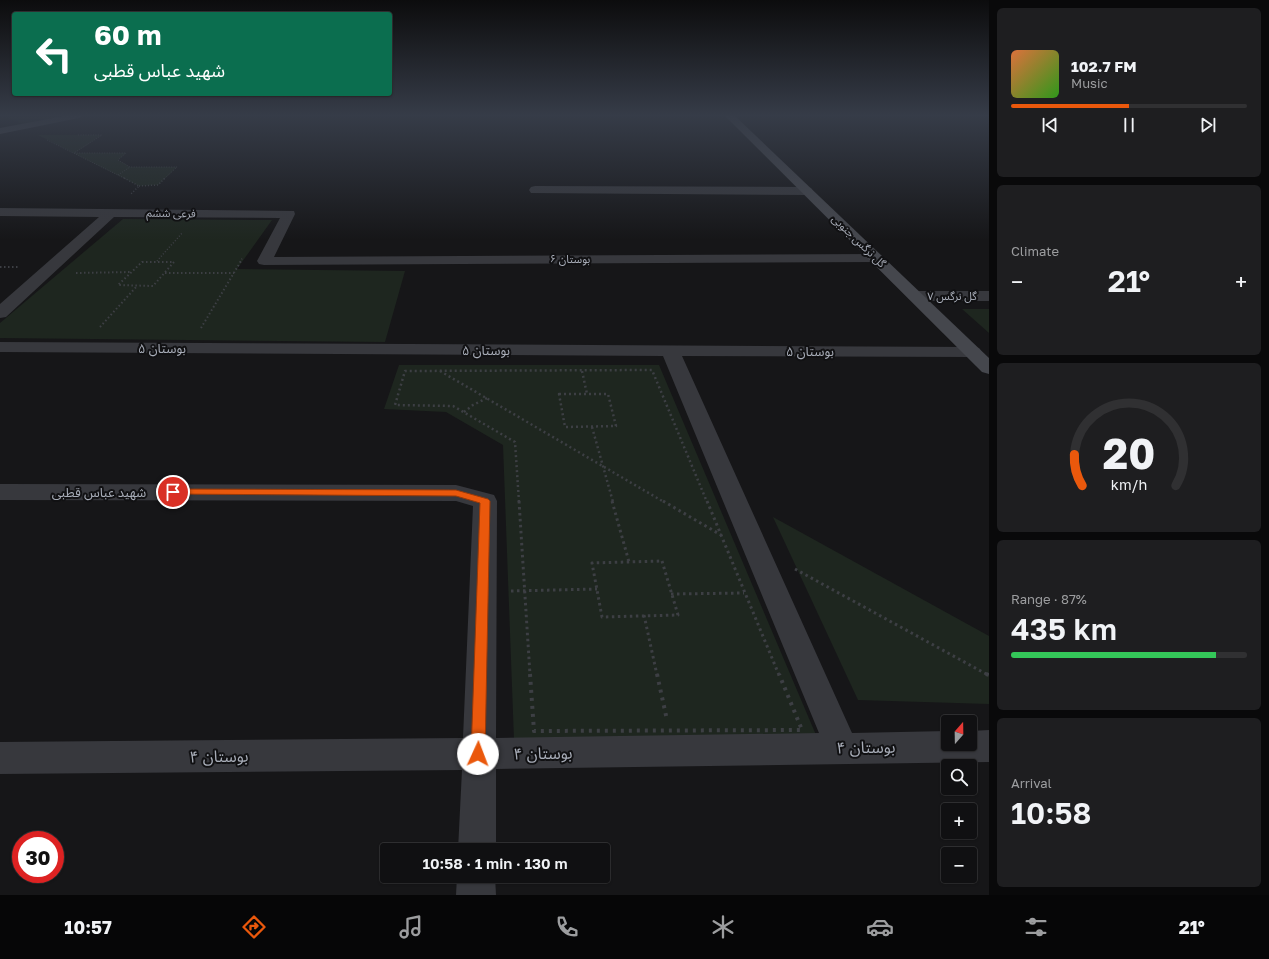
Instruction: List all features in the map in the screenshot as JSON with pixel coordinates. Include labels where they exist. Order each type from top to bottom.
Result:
[{"type":"street","name":"گل نرگس جنوبی","points":[[771,157],[989,368]]},
{"type":"street","points":[[535,190],[807,191]]},
{"type":"street","name":"فرعی ششم","points":[[0,212],[289,214],[264,261]]},
{"type":"street","points":[[0,313],[112,212]]},
{"type":"street","name":"بوستان ۶","points":[[264,261],[876,258]]},
{"type":"street","name":"گل نرگس ۷","points":[[915,296],[989,296]]},
{"type":"street","name":"بوستان ۵","points":[[0,347],[973,352]]},
{"type":"street","points":[[670,350],[842,748]]},
{"type":"street","name":"شهید عباس قطبی","points":[[0,492],[456,493],[485,501],[483,592]]},
{"type":"street","points":[[477,843],[483,592]]},
{"type":"street","name":"بوستان ۴","points":[[0,758],[478,754],[989,746]]},
{"type":"street","points":[[476,883],[476,895]]},
{"type":"path","points":[[82,157],[139,186],[158,185],[177,167],[130,167],[118,160],[122,157]]},
{"type":"path","points":[[118,175],[130,167]]},
{"type":"path","points":[[112,212],[139,186]]},
{"type":"path","points":[[157,262],[188,227]]},
{"type":"path","points":[[197,333],[245,254]]},
{"type":"path","points":[[142,262],[157,262],[174,262],[153,286],[118,285],[142,262]]},
{"type":"path","points":[[42,275],[131,272]]},
{"type":"path","points":[[164,273],[234,273]]},
{"type":"path","points":[[100,327],[137,286]]},
{"type":"path","points":[[440,370],[721,535]]},
{"type":"path","points":[[582,370],[587,394]]},
{"type":"path","points":[[582,370],[652,370],[802,730],[534,731],[515,442],[453,406],[395,404],[405,371],[582,370]]},
{"type":"path","points":[[560,394],[608,394],[616,426],[592,427],[565,427],[560,394]]},
{"type":"path","points":[[464,412],[473,405],[487,398]]},
{"type":"path","points":[[592,427],[629,562]]},
{"type":"path","points":[[754,546],[989,675]]},
{"type":"path","points":[[662,561],[678,615],[602,617],[592,563],[629,562],[662,561]]},
{"type":"path","points":[[483,592],[597,589]]},
{"type":"path","points":[[671,594],[745,593]]},
{"type":"path","points":[[644,615],[669,730]]},
{"type":"shaded area","points":[[81,157],[122,157],[118,160],[130,167],[177,167],[158,185],[139,186]]},
{"type":"shaded area","points":[[123,219],[272,220],[237,269],[405,271],[385,342],[0,338],[0,323]]},
{"type":"shaded area","points":[[962,309],[989,309],[989,333]]},
{"type":"shaded area","points":[[399,365],[659,365],[819,742],[514,740],[503,445],[446,412],[384,409]]},
{"type":"shaded area","points":[[773,517],[989,636],[989,704],[858,700]]},
{"type":"route","points":[[173,492],[456,493],[485,501],[478,754]]}]
